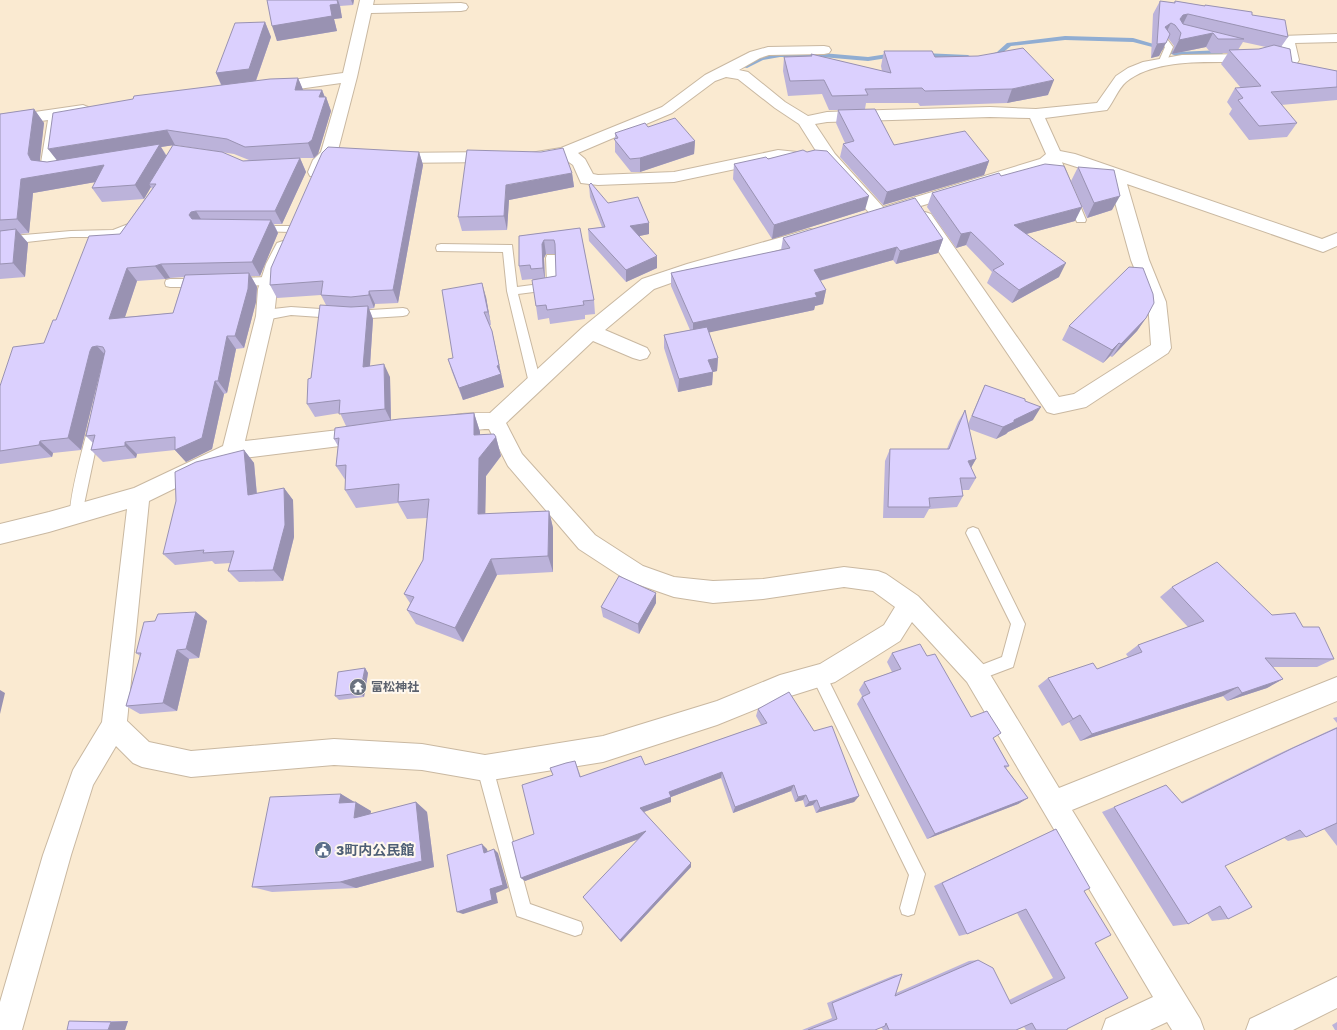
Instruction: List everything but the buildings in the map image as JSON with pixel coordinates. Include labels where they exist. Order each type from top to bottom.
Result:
[{"type":"street","points":[[310,186],[324,160],[350,77],[366,5],[461,7]]},
{"type":"street","points":[[1232,45],[1292,60],[1287,39],[1337,38]]},
{"type":"street","points":[[374,157],[540,158],[564,153],[667,110],[710,78],[756,55],[768,51],[824,50]]},
{"type":"street","points":[[805,121],[827,117],[883,115],[990,112],[1036,114],[1102,107],[1120,80],[1147,65],[1177,60],[1250,58],[1265,53]]},
{"type":"street","points":[[724,72],[742,75],[805,121],[830,158],[880,214]]},
{"type":"street","points":[[258,90],[350,77]]},
{"type":"street","points":[[0,122],[55,113],[94,109]]},
{"type":"street","points":[[55,113],[48,170],[86,165]]},
{"type":"street","points":[[1036,114],[1054,155]]},
{"type":"street","points":[[564,153],[574,155],[587,178],[598,180],[674,177],[778,155],[820,159],[830,158]]},
{"type":"street","points":[[1054,155],[1069,158],[1116,175],[1332,245]]},
{"type":"street","points":[[860,219],[915,204],[1046,163],[1054,155]]},
{"type":"street","points":[[915,204],[1054,406],[1079,401],[1161,348],[1157,302],[1140,260],[1116,175]]},
{"type":"street","points":[[232,451],[265,316],[268,281],[293,222]]},
{"type":"street","points":[[428,427],[471,421],[495,422],[590,332],[648,284],[693,268],[827,230]]},
{"type":"street","points":[[590,332],[640,353]]},
{"type":"street","points":[[495,422],[515,460],[587,542],[636,574],[674,587],[713,592],[763,589],[844,576],[878,581],[910,604],[976,674],[1172,1004],[1189,1030]]},
{"type":"street","points":[[0,534],[139,496],[232,451],[381,432]]},
{"type":"street","points":[[6,1030],[57,855],[82,779],[114,726],[139,496]]},
{"type":"street","points":[[114,726],[142,754],[191,764],[334,752],[422,757],[485,768],[603,749],[717,713],[780,688],[826,674],[892,633],[910,604]]},
{"type":"street","points":[[1054,804],[1337,689]]},
{"type":"street","points":[[1261,1030],[1337,992]]},
{"type":"street","points":[[1117,1030],[1172,1004]]},
{"type":"lane","points":[[1162,63],[1169,47],[1164,41]]},
{"type":"lane","points":[[1054,155],[1081,220]]},
{"type":"lane","points":[[0,241],[71,234],[117,233],[129,230],[140,218]]},
{"type":"lane","points":[[251,229],[293,222]]},
{"type":"lane","points":[[442,248],[508,248],[512,292],[535,383]]},
{"type":"lane","points":[[512,292],[553,286],[551,258]]},
{"type":"lane","points":[[225,282],[268,281]]},
{"type":"lane","points":[[170,283],[210,283]]},
{"type":"lane","points":[[265,316],[271,314],[304,311],[356,315],[403,312]]},
{"type":"lane","points":[[76,514],[99,409]]},
{"type":"lane","points":[[973,533],[1018,624],[1008,662],[976,674]]},
{"type":"lane","points":[[820,676],[917,874],[908,908]]},
{"type":"lane","points":[[485,768],[523,910],[576,928]]},
{"type":"waterway","points":[[989,56],[999,53],[1009,44],[1065,38],[1133,40],[1162,48],[1176,54],[1222,52]]},
{"type":"waterway","points":[[745,67],[761,58],[780,55],[822,55],[868,59],[894,55]]},
{"type":"waterway","points":[[923,55],[968,57]]},
{"type":"place","name":"富松神社","points":[[358,687]]},
{"type":"place","name":"3町内公民館","points":[[323,850]]}]
